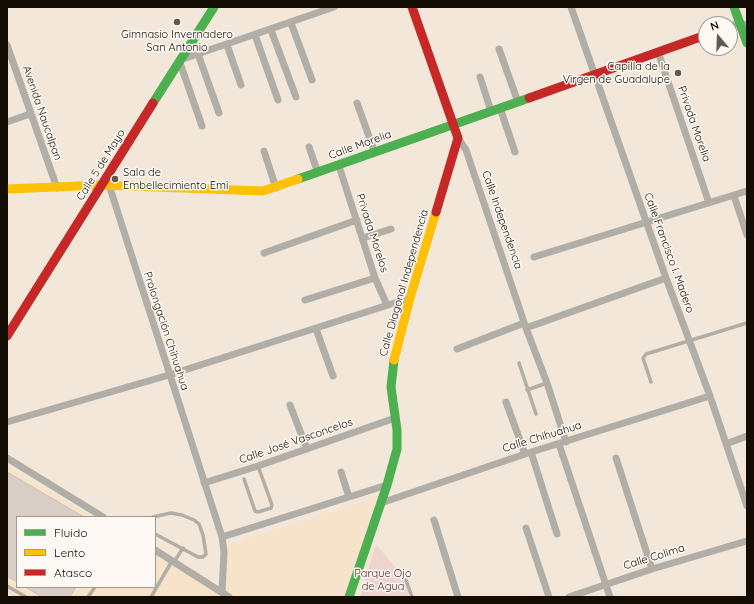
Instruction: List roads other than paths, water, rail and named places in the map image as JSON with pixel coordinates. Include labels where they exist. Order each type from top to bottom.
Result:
[{"type":"main road","name":"Calle 5 de Mayo","points":[[7,336],[106,185],[214,7]]},
{"type":"main road","name":"Calle Independencia","points":[[412,7],[458,138]]},
{"type":"main road","points":[[734,7],[743,24],[747,43]]},
{"type":"main road","name":"Calle Morelia","points":[[7,189],[106,185],[249,192],[276,188],[698,38]]},
{"type":"main road","name":"Calle Diagonal Independencia","points":[[349,597],[387,485],[397,449],[397,430],[392,374],[410,298],[458,138]]},
{"type":"street","points":[[202,126],[181,61],[334,7]]},
{"type":"street","name":"Calle Francisco I. Madero","points":[[572,7],[594,74],[666,278],[710,396],[746,502]]},
{"type":"street","points":[[291,23],[312,80]]},
{"type":"street","points":[[271,30],[296,97]]},
{"type":"street","points":[[255,35],[278,100]]},
{"type":"street","name":"Avenida Naucalpan","points":[[7,45],[57,188]]},
{"type":"street","points":[[227,45],[241,85]]},
{"type":"street","points":[[499,50],[518,102]]},
{"type":"street","name":"Privada Morelia","points":[[658,52],[709,203]]},
{"type":"street","points":[[198,54],[219,113]]},
{"type":"street","points":[[480,77],[516,152]]},
{"type":"street","points":[[357,103],[375,153]]},
{"type":"street","points":[[7,122],[30,114]]},
{"type":"street","name":"Calle Independencia","points":[[458,138],[466,150],[525,325],[547,383],[562,443],[610,597]]},
{"type":"street","points":[[309,147],[318,173]]},
{"type":"street","points":[[264,151],[276,188]]},
{"type":"street","name":"Privada Morelos","points":[[339,166],[375,278],[387,305]]},
{"type":"street","name":"Prolongación Chihuahua","points":[[106,185],[222,537],[224,552],[222,592]]},
{"type":"street","points":[[534,257],[646,221],[747,191]]},
{"type":"street","points":[[734,196],[747,235]]},
{"type":"street","points":[[264,253],[357,220]]},
{"type":"street","points":[[363,238],[391,229]]},
{"type":"street","points":[[305,300],[375,278]]},
{"type":"street","points":[[457,349],[666,278]]},
{"type":"street","points":[[7,422],[168,375],[410,298]]},
{"type":"street","points":[[316,329],[333,376]]},
{"type":"street","name":"Calle Chihuahua","points":[[381,503],[528,453],[710,396]]},
{"type":"street","points":[[506,402],[528,453],[557,534]]},
{"type":"street","points":[[290,406],[306,449]]},
{"type":"street","name":"Calle José Vasconcelos","points":[[204,483],[258,466],[395,418]]},
{"type":"street","points":[[726,444],[747,436]]},
{"type":"street","points":[[7,458],[100,516]]},
{"type":"street","points":[[616,458],[652,569]]},
{"type":"street","points":[[341,472],[349,497]]},
{"type":"street","points":[[222,537],[387,485]]},
{"type":"street","points":[[434,520],[458,597]]},
{"type":"street","points":[[526,528],[549,597]]},
{"type":"street","name":"Calle Colima","points":[[569,597],[580,595],[605,584],[652,569],[747,541]]},
{"type":"street","points":[[156,551],[230,597]]},
{"type":"lane","points":[[651,382],[644,356],[747,323]]},
{"type":"lane","points":[[519,363],[536,414]]},
{"type":"lane","points":[[527,390],[547,383]]},
{"type":"lane","points":[[244,479],[254,511],[258,512],[271,508],[272,505],[258,466]]},
{"type":"lane","points":[[155,516],[165,513],[182,514],[199,524],[204,535],[206,554],[203,557],[198,557],[156,534]]},
{"type":"lane","points":[[151,597],[183,548]]},
{"type":"lane","points":[[406,580],[412,597]]},
{"type":"lane","points":[[7,586],[26,597]]},
{"type":"lane","points":[[88,597],[93,588]]},
{"type":"place","name":"Gimnasio Invernadero San Antonio","points":[[177,22]]},
{"type":"place","name":"Capilla de la Virgen de Guadalupe","points":[[678,73]]},
{"type":"place","name":"Sala de Embellecimiento Emi","points":[[115,179]]},
{"type":"park label","name":"Parque Ojo de Agua","points":[[383,580]]}]
